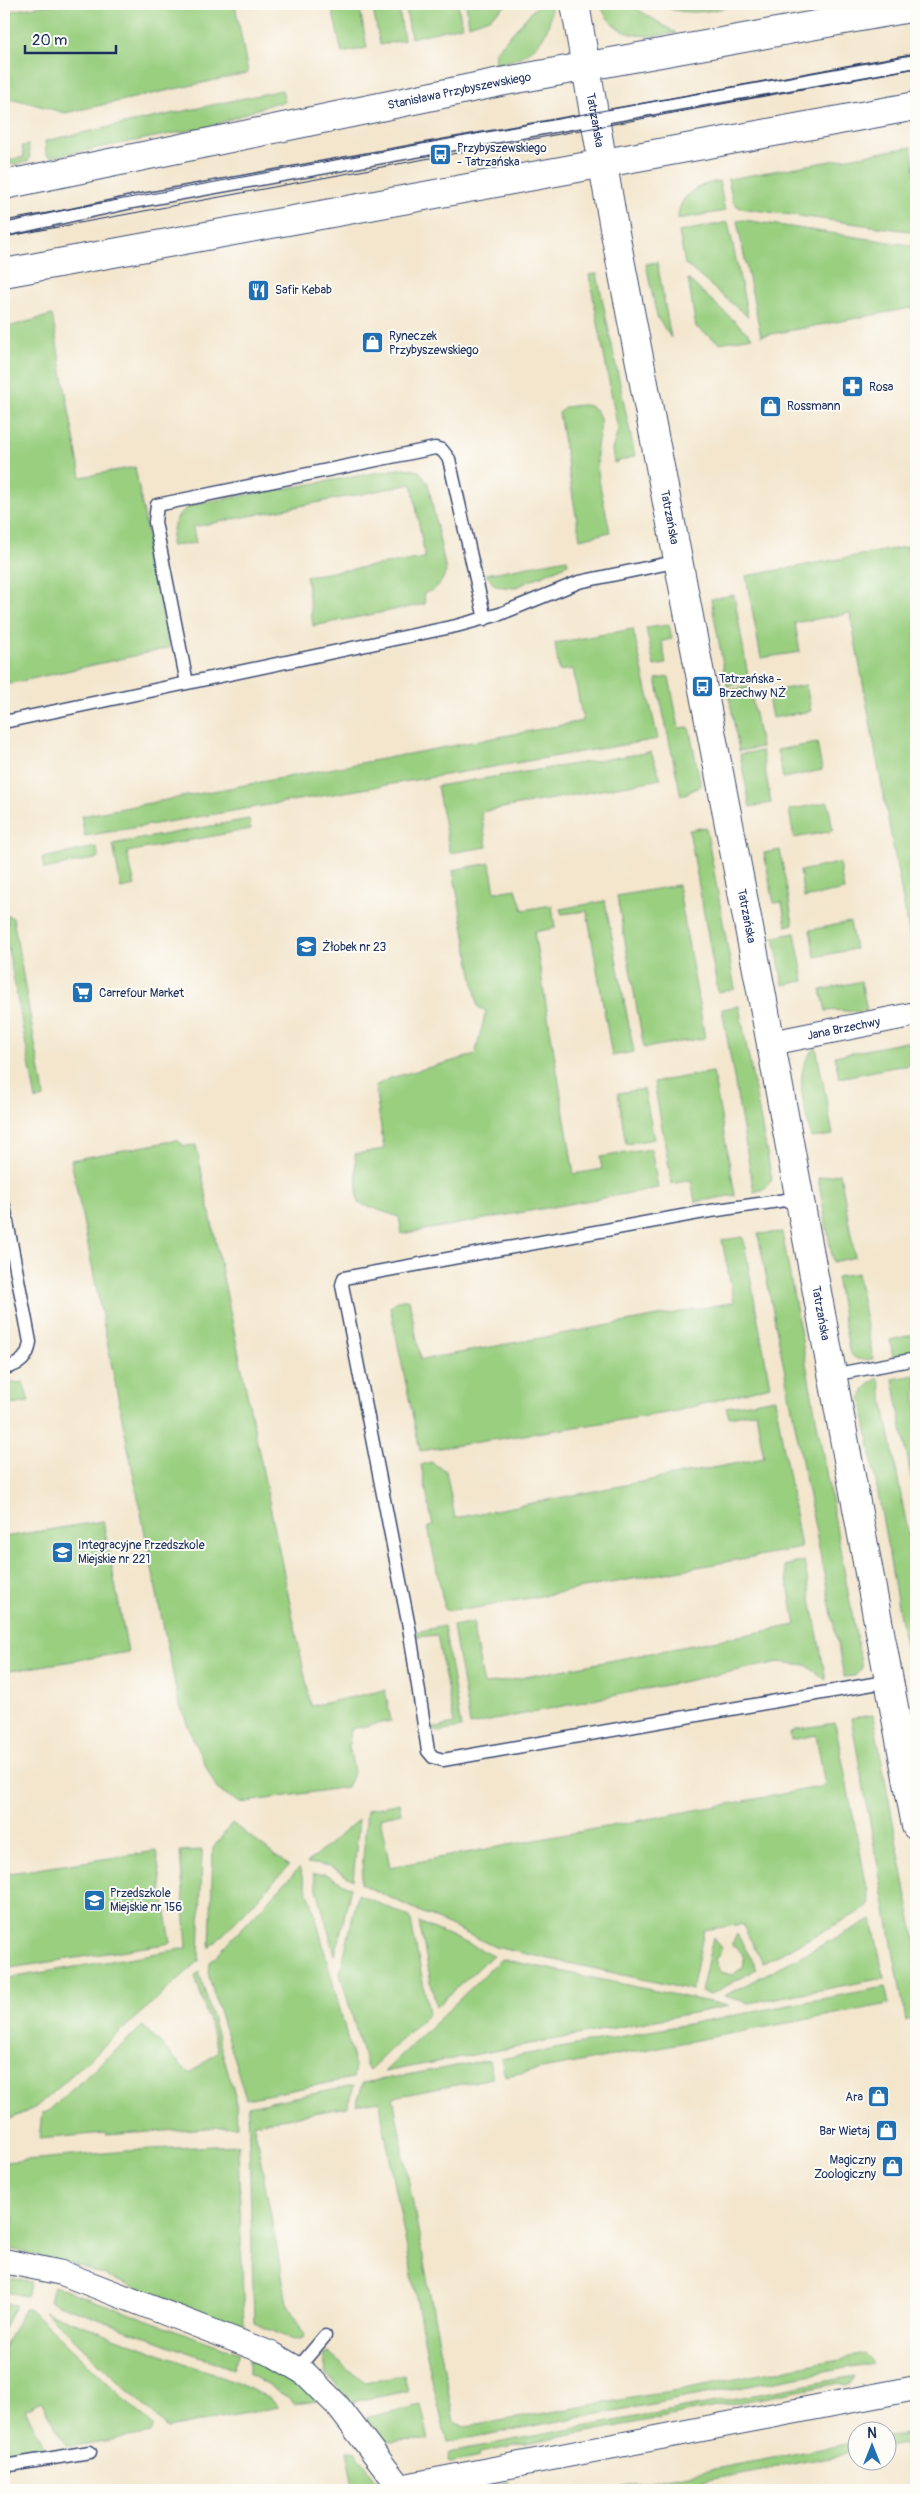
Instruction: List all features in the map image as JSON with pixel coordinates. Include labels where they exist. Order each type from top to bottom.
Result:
[{"type":"street","name":"Tatrzańska","points":[[575,4],[603,163],[916,1826]]},
{"type":"street","name":"Stanisława Przybyszewskiego","points":[[4,185],[586,66],[916,7]]},
{"type":"street","points":[[4,273],[916,106]]},
{"type":"street","name":"Jana Brzechwy","points":[[770,1043],[916,1014]]},
{"type":"street","points":[[4,2261],[62,2274],[274,2355],[298,2368],[337,2405],[401,2488],[916,2388]]},
{"type":"lane","points":[[4,230],[132,202],[471,139],[595,120],[916,61]]},
{"type":"lane","points":[[187,683],[155,522],[157,505],[435,448],[442,450],[449,460],[485,619]]},
{"type":"lane","points":[[4,722],[485,619],[579,582],[679,561]]},
{"type":"lane","points":[[799,1198],[704,1212],[344,1278],[342,1285],[409,1627],[428,1751],[433,1757],[443,1760],[890,1681]]},
{"type":"lane","points":[[4,1206],[30,1342],[29,1352],[24,1361],[4,1368]]},
{"type":"lane","points":[[832,1375],[916,1359]]},
{"type":"lane","points":[[298,2368],[324,2336]]},
{"type":"lane","points":[[4,2466],[90,2452]]},
{"type":"green space","points":[[54,4],[235,4],[248,73],[65,113],[15,99],[4,101],[4,12]]},
{"type":"green space","points":[[331,4],[359,4],[367,48],[342,53]]},
{"type":"green space","points":[[372,4],[398,4],[404,40],[380,45]]},
{"type":"green space","points":[[405,4],[458,4],[462,26],[411,38]]},
{"type":"green space","points":[[466,4],[508,4],[489,18],[469,25]]},
{"type":"green space","points":[[551,4],[548,28],[537,45],[519,57],[496,64],[495,52],[534,9],[539,5]]},
{"type":"green space","points":[[600,4],[629,4],[676,33],[653,36],[632,34],[613,24],[606,16]]},
{"type":"green space","points":[[658,4],[746,4],[702,12],[691,12],[669,9]]},
{"type":"green space","points":[[282,90],[285,102],[279,104],[277,102],[212,126],[51,157],[46,154],[45,141]]},
{"type":"green space","points":[[28,145],[30,157],[28,162],[4,166],[4,161],[24,157],[22,146]]},
{"type":"green space","points":[[911,147],[916,175],[916,232],[740,208],[733,202],[728,179]]},
{"type":"green space","points":[[719,181],[725,211],[678,219],[682,203],[691,192],[704,185]]},
{"type":"green space","points":[[744,220],[916,246],[916,307],[761,336],[737,221]]},
{"type":"green space","points":[[728,222],[748,317],[685,264],[679,232]]},
{"type":"green space","points":[[657,262],[671,338],[657,317],[646,264]]},
{"type":"green space","points":[[597,274],[635,456],[614,463],[612,450],[618,430],[589,275]]},
{"type":"green space","points":[[688,279],[752,337],[720,343],[696,327]]},
{"type":"green space","points":[[52,315],[81,477],[135,467],[169,648],[4,685],[4,328]]},
{"type":"green space","points":[[581,405],[594,409],[598,413],[600,420],[597,468],[610,532],[580,539],[559,413],[565,407]]},
{"type":"green space","points":[[404,468],[419,471],[428,483],[446,571],[438,585],[424,593],[425,604],[313,626],[306,576],[425,558],[412,484],[193,527],[196,543],[171,546],[172,533],[176,521],[183,511],[195,504]]},
{"type":"green space","points":[[916,545],[916,971],[850,613],[795,623],[800,652],[761,658],[746,576]]},
{"type":"green space","points":[[567,559],[568,564],[514,588],[495,586],[486,574]]},
{"type":"green space","points":[[734,595],[749,682],[727,686],[711,599]]},
{"type":"green space","points":[[669,625],[672,639],[662,641],[666,664],[654,666],[646,628]]},
{"type":"green space","points":[[633,629],[658,739],[85,836],[81,816],[583,721],[573,669],[559,671],[555,643]]},
{"type":"green space","points":[[669,677],[679,728],[689,727],[701,786],[681,796],[656,679]]},
{"type":"green space","points":[[806,685],[811,711],[772,718],[767,692]]},
{"type":"green space","points":[[750,687],[761,747],[739,751],[728,690]]},
{"type":"green space","points":[[817,743],[822,770],[783,778],[777,750]]},
{"type":"green space","points":[[762,751],[771,803],[750,807],[740,754]]},
{"type":"green space","points":[[651,752],[661,779],[481,812],[487,847],[450,853],[437,786]]},
{"type":"green space","points":[[828,802],[833,831],[794,838],[789,810]]},
{"type":"green space","points":[[249,819],[251,829],[127,852],[135,886],[121,889],[113,844]]},
{"type":"green space","points":[[706,827],[735,989],[718,992],[689,830]]},
{"type":"green space","points":[[96,847],[99,858],[44,869],[42,858]]},
{"type":"green space","points":[[780,850],[793,924],[786,926],[782,902],[774,903],[764,853]]},
{"type":"green space","points":[[490,863],[495,892],[516,889],[523,910],[552,905],[555,928],[534,932],[574,1174],[602,1169],[600,1157],[651,1149],[658,1188],[402,1234],[399,1217],[358,1203],[355,1154],[384,1149],[375,1086],[390,1078],[475,1055],[486,1011],[478,1007],[453,870]]},
{"type":"green space","points":[[839,863],[844,890],[804,898],[800,871]]},
{"type":"green space","points":[[678,885],[705,1038],[644,1048],[617,896]]},
{"type":"green space","points":[[605,901],[634,1052],[612,1056],[587,911],[562,914],[560,909]]},
{"type":"green space","points":[[7,915],[13,918],[43,1089],[44,1098],[36,1100],[4,927],[8,926]]},
{"type":"green space","points":[[850,922],[855,949],[815,957],[810,930]]},
{"type":"green space","points":[[795,933],[804,981],[783,985],[774,937]]},
{"type":"green space","points":[[861,981],[867,1011],[826,1011],[821,990]]},
{"type":"green space","points":[[739,1006],[772,1180],[764,1189],[754,1192],[722,1009]]},
{"type":"green space","points":[[916,1040],[916,1065],[894,1067],[839,1078],[835,1056]]},
{"type":"green space","points":[[816,1047],[833,1135],[811,1138],[802,1090],[802,1078],[808,1056]]},
{"type":"green space","points":[[713,1072],[735,1195],[695,1202],[691,1180],[672,1184],[654,1082]]},
{"type":"green space","points":[[644,1089],[654,1139],[626,1144],[618,1093]]},
{"type":"green space","points":[[177,1140],[185,1146],[196,1145],[311,1706],[385,1690],[391,1721],[351,1729],[349,1746],[354,1772],[347,1787],[240,1803],[217,1789],[196,1746],[178,1700],[71,1160]]},
{"type":"green space","points":[[840,1173],[855,1257],[833,1262],[818,1178]]},
{"type":"green space","points":[[782,1232],[862,1668],[855,1676],[844,1677],[758,1234]]},
{"type":"green space","points":[[743,1237],[770,1386],[673,1412],[420,1451],[390,1307],[397,1301],[409,1299],[421,1360],[734,1302],[722,1240]]},
{"type":"green space","points":[[857,1273],[873,1359],[862,1360],[853,1357],[849,1350],[836,1277]]},
{"type":"green space","points":[[916,1334],[916,1352],[893,1357],[890,1340]]},
{"type":"green space","points":[[916,1375],[916,1504],[893,1379]]},
{"type":"green space","points":[[877,1378],[880,1383],[916,1576],[915,1702],[861,1397],[865,1388]]},
{"type":"green space","points":[[23,1382],[29,1402],[4,1406],[4,1384]]},
{"type":"green space","points":[[775,1398],[801,1548],[470,1609],[445,1610],[428,1527],[433,1526],[421,1465],[431,1462],[446,1471],[455,1518],[764,1458],[756,1412],[729,1417],[726,1407]]},
{"type":"green space","points":[[103,1521],[128,1652],[4,1672],[4,1537]]},
{"type":"green space","points":[[804,1561],[826,1680],[806,1665],[779,1662],[470,1725],[453,1626],[474,1622],[474,1634],[484,1685],[796,1625],[784,1566]]},
{"type":"green space","points":[[444,1626],[461,1728],[438,1732],[431,1729],[454,1724],[437,1635],[417,1637],[416,1632]]},
{"type":"green space","points":[[873,1715],[916,1945],[916,2014],[906,2021],[851,1718]]},
{"type":"green space","points":[[835,1723],[870,1903],[867,1908],[763,1963],[742,1924],[704,1930],[692,1990],[495,1947],[361,1884],[367,1810],[399,1803],[401,1813],[380,1818],[390,1867],[825,1786],[816,1735],[791,1740],[790,1733],[797,1729]]},
{"type":"green space","points":[[359,1819],[353,1880],[330,1866],[307,1863]]},
{"type":"green space","points":[[232,1823],[289,1866],[210,1948],[213,1848]]},
{"type":"green space","points":[[202,1850],[199,1961],[36,2107],[4,2122],[4,1979],[187,1948],[180,1851]]},
{"type":"green space","points":[[156,1851],[171,1943],[4,1969],[4,1874]]},
{"type":"green space","points":[[299,1868],[312,1903],[355,2067],[353,2078],[246,2099],[209,1977],[210,1962]]},
{"type":"green space","points":[[313,1874],[326,1874],[351,1888],[335,1956]]},
{"type":"green space","points":[[358,1894],[410,1917],[429,2013],[369,2070],[340,1973]]},
{"type":"green space","points":[[872,1919],[884,1978],[749,2003],[724,1996]]},
{"type":"green space","points":[[419,1922],[493,1955],[436,2007]]},
{"type":"green space","points":[[737,1934],[757,1969],[710,1995],[701,1992],[713,1937],[722,1948],[715,1960],[720,1972],[732,1975],[743,1967],[744,1960],[742,1954],[738,1949],[731,1946]]},
{"type":"green space","points":[[501,1959],[729,2006],[384,2072]]},
{"type":"green space","points":[[199,1972],[236,2099],[237,2126],[106,2135],[105,2133],[39,2139],[42,2113],[47,2112],[143,2026],[190,2074],[218,2051],[195,1976]]},
{"type":"green space","points":[[885,1987],[889,2004],[505,2076],[501,2059]]},
{"type":"green space","points":[[489,2060],[493,2078],[393,2097],[454,2422],[465,2427],[683,2389],[865,2354],[873,2363],[447,2442],[430,2371],[379,2101],[356,2105],[363,2083]]},
{"type":"green space","points":[[354,2086],[347,2107],[254,2124],[287,2303],[304,2334],[303,2338],[293,2340],[254,2323],[248,2106]]},
{"type":"green space","points":[[238,2145],[244,2329],[76,2265],[6,2248],[15,2218],[4,2216],[4,2162],[150,2149]]},
{"type":"green space","points":[[4,2277],[31,2282],[27,2296],[4,2292]]},
{"type":"green space","points":[[54,2286],[239,2353],[233,2369],[50,2301]]},
{"type":"green space","points":[[4,2304],[16,2305],[4,2327]]},
{"type":"green space","points":[[24,2309],[30,2309],[153,2426],[152,2433],[68,2447],[41,2401],[25,2409],[48,2453],[4,2459],[4,2348]]},
{"type":"green space","points":[[45,2311],[234,2382],[270,2398],[279,2407],[167,2428]]},
{"type":"green space","points":[[328,2353],[365,2383],[404,2375],[408,2391],[351,2402],[327,2375],[323,2355]]},
{"type":"green space","points":[[249,2360],[267,2365],[296,2381],[317,2401],[295,2404],[284,2395],[249,2374]]},
{"type":"green space","points":[[855,2376],[851,2384],[846,2386],[840,2383],[479,2453],[480,2457],[450,2463],[448,2456],[449,2452]]},
{"type":"green space","points":[[421,2405],[429,2440],[384,2441],[365,2418]]},
{"type":"green space","points":[[916,2431],[916,2456],[913,2441],[898,2444],[898,2435]]},
{"type":"green space","points":[[848,2444],[848,2454],[655,2490],[603,2490]]},
{"type":"green space","points":[[346,2451],[356,2452],[383,2490],[354,2490]]},
{"type":"green space","points":[[509,2482],[511,2490],[468,2490],[473,2488]]},
{"type":"tram line","points":[[4,221],[916,53]]},
{"type":"tram line","points":[[4,237],[916,68]]},
{"type":"place","name":"Przybyszewskiego - Tatrzańska","points":[[441,155]]},
{"type":"place","name":"Safir Kebab","points":[[259,290]]},
{"type":"place","name":"Ryneczek Przybyszewskiego","points":[[373,343]]},
{"type":"place","name":"Rosa","points":[[853,387]]},
{"type":"place","name":"Rossmann","points":[[771,406]]},
{"type":"place","name":"Tatrzańska - Brzechwy NŻ","points":[[703,686]]},
{"type":"place","name":"Żłobek nr 23","points":[[306,947]]},
{"type":"place","name":"Carrefour Market","points":[[83,993]]},
{"type":"place","name":"Integracyjne Przedszkole Miejskie nr 221","points":[[62,1552]]},
{"type":"place","name":"Przedszkole Miejskie nr 156","points":[[94,1900]]},
{"type":"place","name":"Ara","points":[[879,2097]]},
{"type":"place","name":"Bar Wietaj","points":[[886,2131]]},
{"type":"place","name":"Magiczny Zoologiczny","points":[[892,2167]]}]
